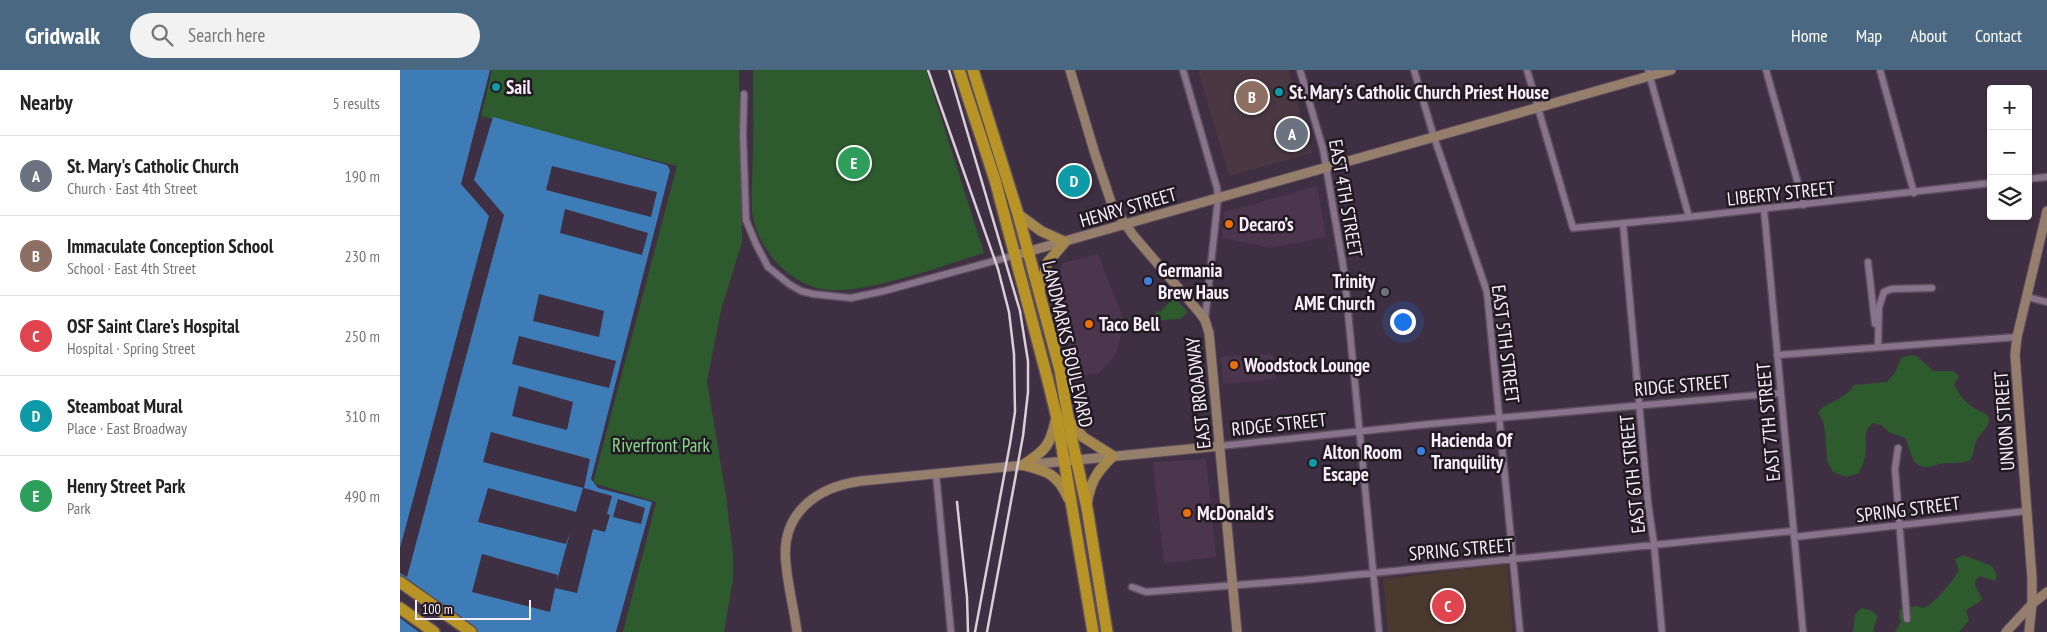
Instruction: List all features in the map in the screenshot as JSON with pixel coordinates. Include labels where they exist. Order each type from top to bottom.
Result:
[{"type":"highway","name":"LANDMARKS BOULEVARD","points":[[960,70],[995,180],[1062,418],[1076,459],[1107,632]]},
{"type":"highway","name":"LANDMARKS BOULEVARD","points":[[973,70],[1018,214],[1060,370],[1063,461],[1093,632]]},
{"type":"highway","points":[[400,582],[471,632]]},
{"type":"highway","points":[[400,608],[434,632]]},
{"type":"main road","points":[[1018,214],[1041,232],[1065,242],[1047,264],[1038,292]]},
{"type":"main road","points":[[1023,465],[1040,454],[1051,442],[1062,418],[1083,438],[1113,456],[1096,473],[1086,508]]},
{"type":"main road","points":[[1023,465],[1049,473],[1062,484],[1073,510]]},
{"type":"street","name":"EAST BROADWAY","points":[[1070,70],[1112,205],[1125,224],[1205,320],[1211,354],[1237,632]]},
{"type":"street","points":[[1183,70],[1215,176],[1218,198],[1205,320]]},
{"type":"street","name":"EAST 4TH STREET","points":[[1300,70],[1323,149],[1344,271],[1379,632]]},
{"type":"street","name":"EAST 5TH STREET","points":[[1414,70],[1434,137],[1486,292],[1520,632]]},
{"type":"street","points":[[1527,70],[1538,108]]},
{"type":"street","name":"HENRY STREET","points":[[744,94],[743,135],[746,220],[760,254],[768,267],[801,291],[851,298],[1029,252],[1538,108],[1649,73],[1672,70]]},
{"type":"street","points":[[1766,70],[1804,205]]},
{"type":"street","points":[[1880,70],[1914,193]]},
{"type":"street","points":[[1649,73],[1689,218]]},
{"type":"street","name":"LIBERTY STREET","points":[[1538,108],[1573,228],[1689,218],[1987,184]]},
{"type":"street","points":[[2032,179],[2047,177]]},
{"type":"street","name":"EAST 7TH STREET","points":[[1764,209],[1803,632]]},
{"type":"street","name":"UNION STREET","points":[[2029,632],[2032,604],[2016,363],[2017,337],[2047,211]]},
{"type":"street","name":"EAST 6TH STREET","points":[[1623,223],[1648,503],[1654,544],[1662,632]]},
{"type":"street","points":[[1868,262],[1878,347]]},
{"type":"street","points":[[1878,347],[1880,307],[1884,292],[1901,288],[1932,288]]},
{"type":"street","points":[[2027,297],[2047,302]]},
{"type":"street","points":[[1777,355],[2017,337]]},
{"type":"street","name":"RIDGE STREET","points":[[797,632],[785,554],[788,536],[794,519],[808,501],[832,487],[861,481],[1076,459],[1780,393]]},
{"type":"street","points":[[1898,448],[1895,469],[1907,619]]},
{"type":"street","points":[[936,474],[951,632]]},
{"type":"street","name":"SPRING STREET","points":[[1132,587],[1146,592],[1233,585],[1373,573],[1654,544],[1900,525],[2027,511]]},
{"type":"street","points":[[2006,632],[2032,604],[2047,592]]},
{"type":"shaded area","points":[[1198,70],[1288,70],[1312,153],[1229,176]]},
{"type":"shaded area","points":[[1317,186],[1326,237],[1271,248],[1222,238],[1225,212]]},
{"type":"shaded area","points":[[1098,254],[1124,320],[1117,353],[1099,373],[1075,377],[1055,280],[1063,263]]},
{"type":"shaded area","points":[[1273,354],[1276,379],[1223,384],[1221,357]]},
{"type":"shaded area","points":[[1206,459],[1216,557],[1164,563],[1153,462]]},
{"type":"shaded area","points":[[1507,564],[1513,632],[1388,632],[1383,579]]},
{"type":"green space","name":"Riverfront Park","points":[[492,70],[739,70],[742,242],[721,310],[707,381],[726,496],[733,554],[733,580],[724,632],[623,632],[656,502],[593,483],[677,166],[481,116]]},
{"type":"green space","points":[[753,70],[926,70],[984,253],[925,272],[879,284],[838,290],[815,287],[802,282],[786,271],[776,262],[764,245],[757,232],[752,211]]},
{"type":"green space","points":[[1174,297],[1188,312],[1180,319],[1149,321],[1157,311],[1160,312]]},
{"type":"green space","points":[[1911,355],[1917,356],[1933,371],[1953,371],[1959,376],[1954,385],[1961,395],[1969,404],[1989,418],[1986,428],[1976,442],[1971,459],[1969,461],[1942,463],[1927,467],[1919,466],[1912,458],[1905,438],[1889,432],[1881,425],[1873,423],[1866,432],[1864,461],[1859,473],[1847,477],[1833,472],[1827,461],[1823,421],[1818,412],[1847,394],[1854,385],[1887,382],[1895,373],[1901,358]]},
{"type":"green space","points":[[1963,555],[1992,566],[1997,575],[1995,581],[1980,576],[1976,579],[1975,585],[1982,599],[1966,611],[1969,620],[1959,632],[1895,632],[1901,622],[1899,616],[1900,609],[1917,606],[1923,608],[1933,602],[1959,571],[1955,559]]},
{"type":"green space","points":[[1861,608],[1870,610],[1878,616],[1874,632],[1853,632],[1855,615]]},
{"type":"water","points":[[400,70],[490,70],[461,184],[489,216],[400,548]]},
{"type":"water","points":[[493,117],[667,165],[670,170],[591,479],[598,488],[652,502],[616,632],[400,632],[400,573],[407,577],[504,215],[474,180]]},
{"type":"pier","points":[[552,166],[657,192],[651,217],[546,190]]},
{"type":"pier","points":[[565,209],[648,233],[642,255],[560,233]]},
{"type":"pier","points":[[539,294],[604,311],[599,337],[533,321]]},
{"type":"pier","points":[[519,336],[616,361],[609,388],[512,364]]},
{"type":"pier","points":[[519,386],[573,402],[567,430],[512,416]]},
{"type":"pier","points":[[491,432],[590,459],[584,488],[612,496],[607,514],[610,515],[605,532],[593,529],[577,593],[555,588],[550,612],[472,592],[482,554],[558,575],[557,581],[570,533],[566,544],[478,522],[488,488],[576,512],[583,488],[483,462]]},
{"type":"pier","points":[[618,499],[645,508],[641,524],[613,517]]},
{"type":"pier","points":[[400,580],[473,632],[419,632],[400,618]]},
{"type":"railway","points":[[928,70],[998,269],[1009,312],[1014,354],[1015,412],[975,632]]},
{"type":"railway","points":[[949,70],[1020,311],[1028,361],[1028,392],[1023,436],[987,632]]},
{"type":"railway","points":[[957,502],[967,597],[968,632]]},
{"type":"place","name":"Sail","points":[[496,87]]},
{"type":"place","name":"St. Mary's Catholic Church Priest House","points":[[1279,92]]},
{"type":"place","name":"Immaculate Conception School","points":[[1252,97]]},
{"type":"place","name":"St. Mary's Catholic Church","points":[[1292,134]]},
{"type":"place","name":"Henry Street Park","points":[[854,163]]},
{"type":"place","name":"Steamboat Mural","points":[[1074,181]]},
{"type":"place","name":"Decaro’s","points":[[1229,224]]},
{"type":"place","name":"Germania Brew Haus","points":[[1148,281]]},
{"type":"place","name":"Trinity AME Church","points":[[1385,292]]},
{"type":"place","name":"Taco Bell","points":[[1089,324]]},
{"type":"place","name":"Woodstock Lounge","points":[[1234,365]]},
{"type":"place","name":"Hacienda Of Tranquility","points":[[1421,451]]},
{"type":"place","name":"Alton Room Escape","points":[[1313,463]]},
{"type":"place","name":"McDonald's","points":[[1187,513]]},
{"type":"place","name":"OSF Saint Clare's Hospital","points":[[1448,606]]}]
